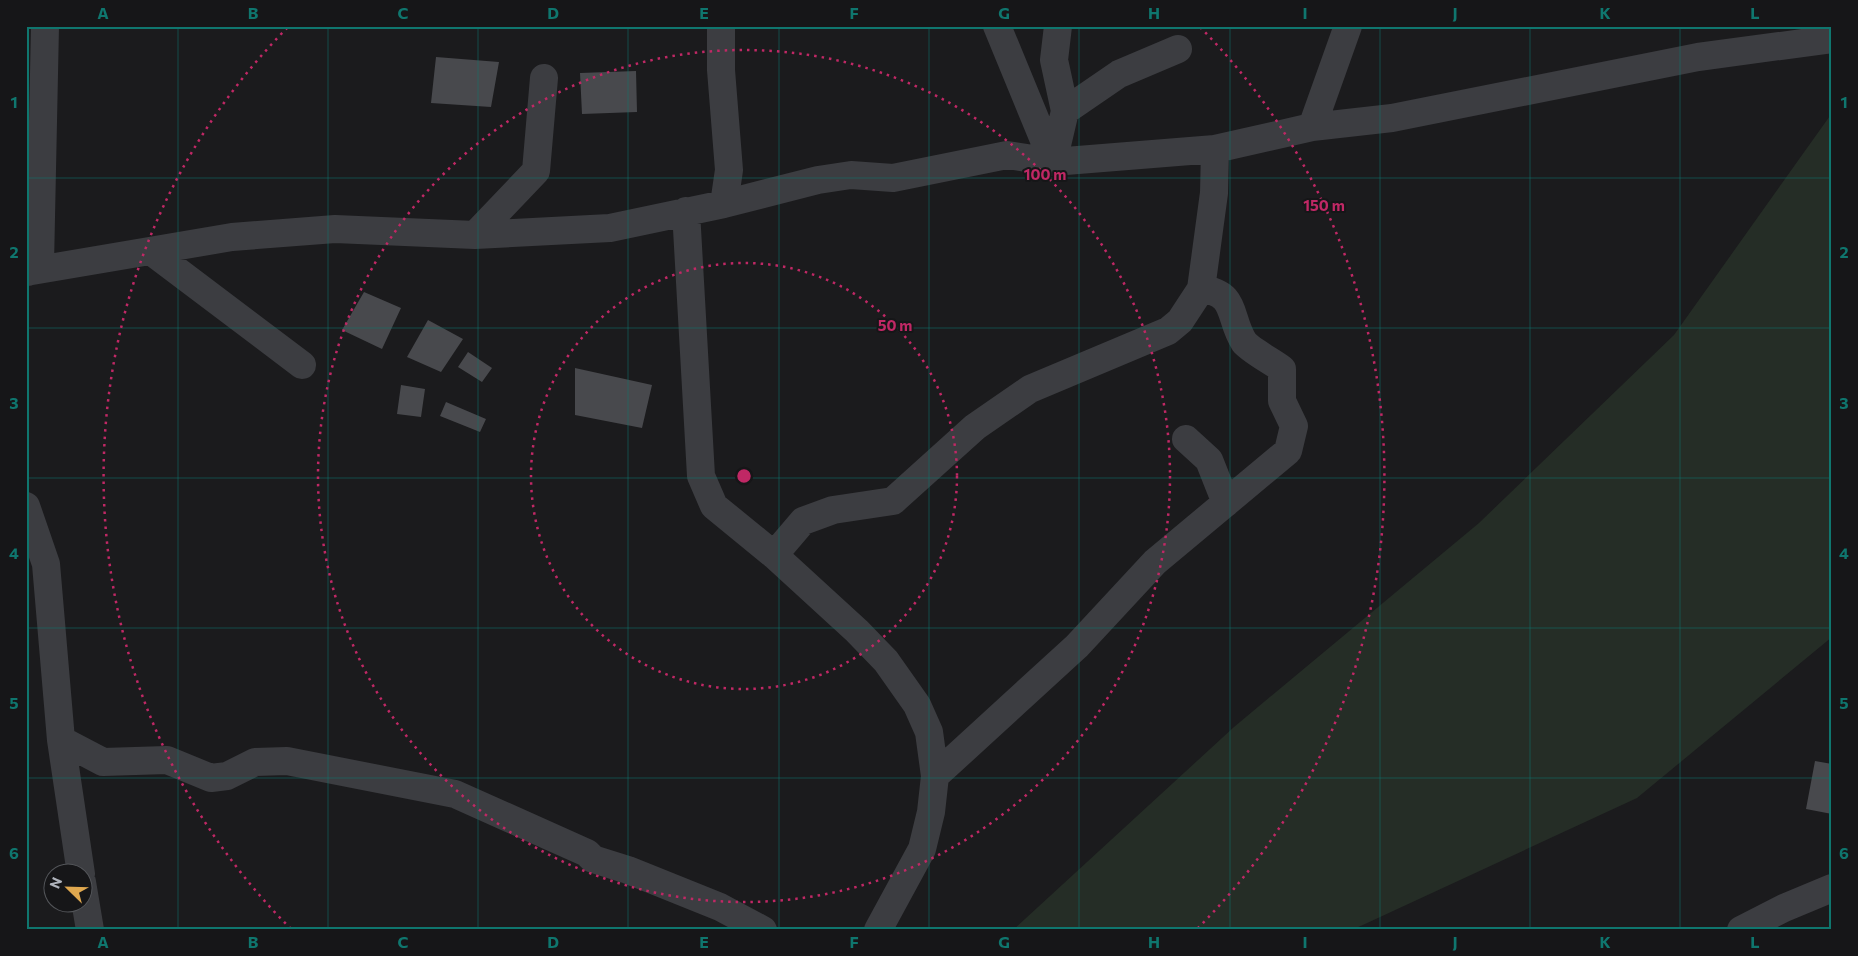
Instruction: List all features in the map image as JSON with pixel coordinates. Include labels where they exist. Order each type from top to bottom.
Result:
[{"type":"street","points":[[27,272],[40,265],[45,26]]},
{"type":"street","points":[[721,26],[721,70],[729,170],[724,204]]},
{"type":"street","points":[[997,26],[1053,162]]},
{"type":"street","points":[[1053,162],[1065,111],[1054,60],[1058,26]]},
{"type":"street","points":[[1312,127],[1348,26]]},
{"type":"street","points":[[27,272],[232,237],[335,229],[475,235],[610,228],[724,204],[818,180],[851,175],[893,178],[1007,155],[1053,162],[1214,148],[1312,127],[1392,118],[1698,57],[1832,39]]},
{"type":"street","points":[[1065,111],[1119,74],[1178,49]]},
{"type":"street","points":[[475,235],[536,171],[544,78]]},
{"type":"street","points":[[774,556],[803,521],[833,510],[893,501],[975,427],[1030,389],[1168,331],[1180,321],[1201,289],[1214,193],[1214,148]]},
{"type":"street","points":[[686,211],[701,476],[714,506],[774,556],[858,631],[886,661],[917,706],[929,732],[935,776],[931,812],[922,849],[878,930]]},
{"type":"street","points":[[151,251],[302,365]]},
{"type":"street","points":[[935,776],[1077,646],[1155,562],[1288,451],[1294,426],[1282,401],[1282,369],[1244,343],[1227,299],[1215,290],[1201,289]]},
{"type":"street","points":[[1186,439],[1209,460],[1226,503]]},
{"type":"street","points":[[26,506],[46,564],[61,740],[80,864]]},
{"type":"street","points":[[61,740],[103,762],[167,760],[211,778],[227,776],[256,762],[287,761],[455,794],[587,853],[593,859],[628,870],[720,907],[763,930]]},
{"type":"street","points":[[1741,930],[1784,908],[1832,888]]},
{"type":"street","points":[[87,914],[90,930]]},
{"type":"shaded area","points":[[1832,113],[1832,637],[1637,798],[1352,930],[1013,930],[1234,727],[1479,523],[1674,335]]},
{"type":"building","points":[[436,57],[499,62],[491,107],[431,103]]},
{"type":"building","points":[[636,71],[637,112],[582,114],[580,73]]},
{"type":"building","points":[[364,292],[401,308],[382,349],[342,330]]},
{"type":"building","points":[[428,320],[463,339],[441,372],[407,357]]},
{"type":"building","points":[[468,352],[492,368],[482,382],[458,367]]},
{"type":"building","points":[[575,368],[652,385],[642,428],[575,415]]},
{"type":"building","points":[[401,385],[425,389],[421,417],[397,414]]},
{"type":"building","points":[[446,402],[486,419],[480,432],[440,416]]},
{"type":"building","points":[[1815,761],[1832,764],[1832,814],[1806,809]]}]
